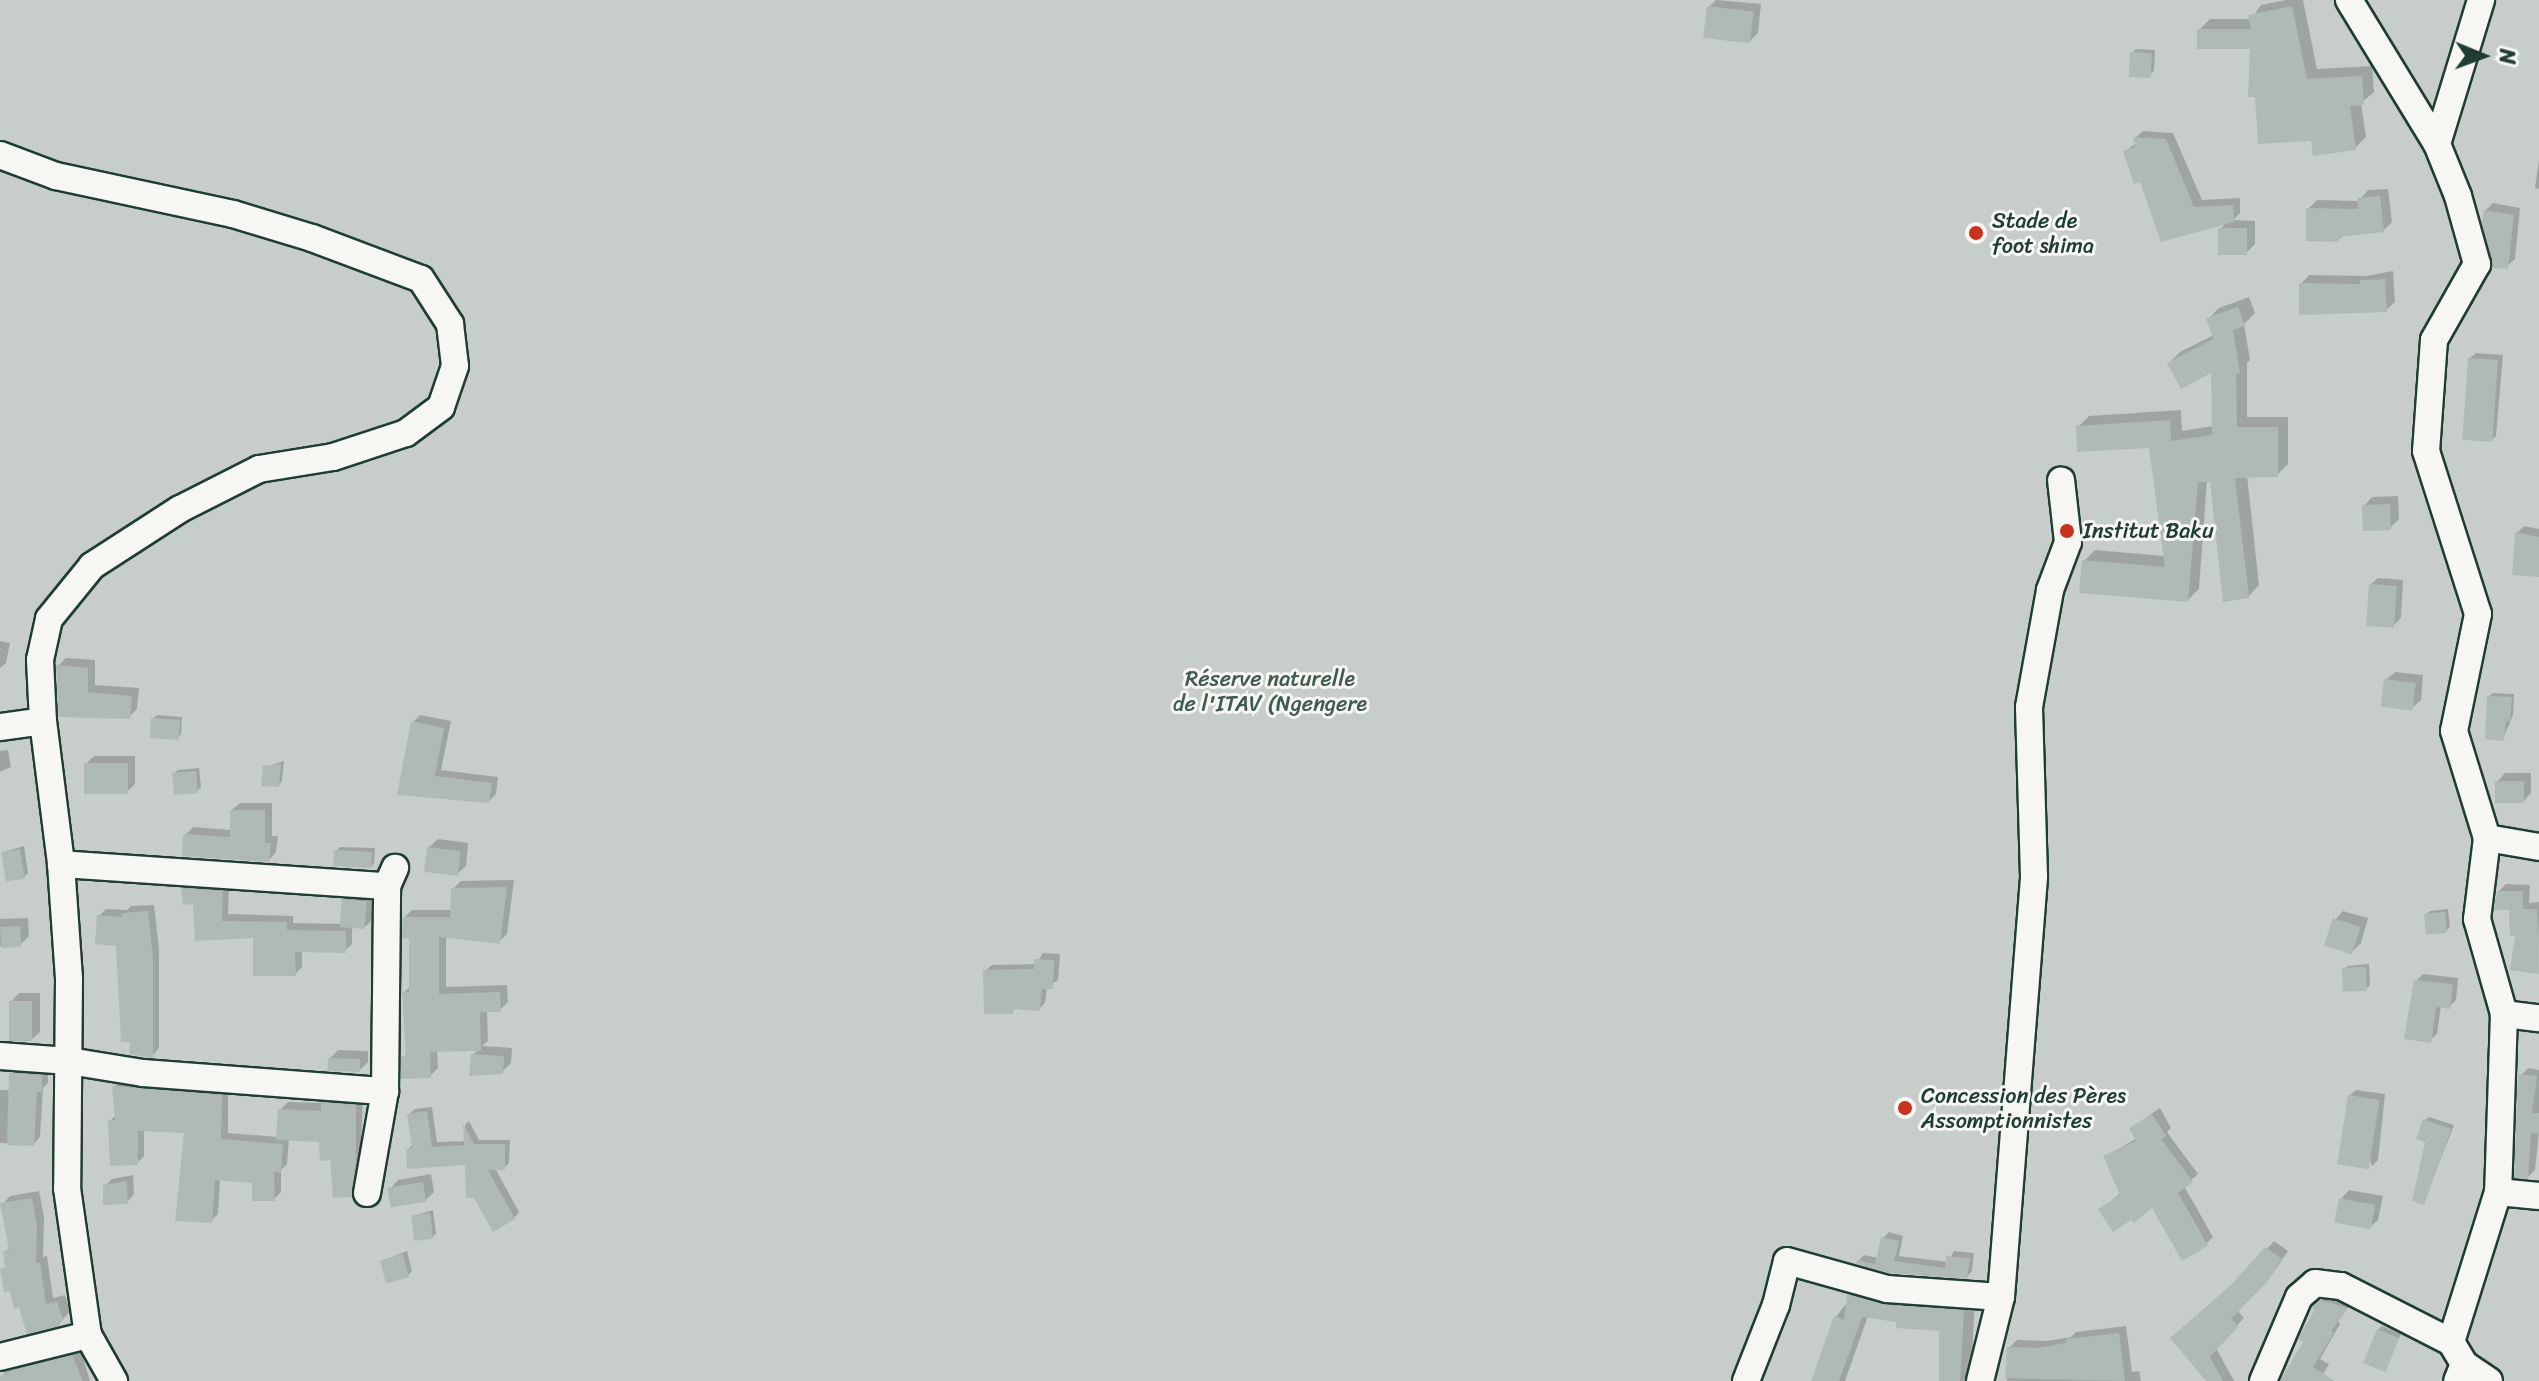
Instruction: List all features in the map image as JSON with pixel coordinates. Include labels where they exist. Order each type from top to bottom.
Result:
[{"type":"street","points":[[2349,0],[2437,144],[2458,196],[2477,264],[2434,340],[2426,451],[2478,614],[2454,731],[2487,838],[2477,919],[2504,1014],[2498,1192],[2457,1362]]},
{"type":"street","points":[[2437,144],[2481,0]]},
{"type":"street","points":[[0,155],[56,176],[233,214],[312,238],[421,279],[450,324],[455,366],[441,407],[406,433],[333,457],[259,469],[180,509],[92,566],[49,619],[40,660],[43,721],[61,864],[69,979],[67,1188],[88,1335],[114,1381]]},
{"type":"street","points":[[1980,1381],[2001,1297],[2034,876],[2029,707],[2050,590],[2068,542],[2061,480]]},
{"type":"street","points":[[0,727],[43,721]]},
{"type":"street","points":[[2487,838],[2539,847]]},
{"type":"street","points":[[61,864],[391,877],[385,1091],[367,1193]]},
{"type":"street","points":[[2504,1014],[2539,1018]]},
{"type":"street","points":[[0,1056],[69,1061],[143,1073],[385,1091]]},
{"type":"street","points":[[2498,1192],[2539,1196]]},
{"type":"street","points":[[1746,1381],[1776,1305],[1787,1261],[1887,1289],[2001,1297]]},
{"type":"street","points":[[2263,1381],[2299,1297],[2315,1283],[2341,1286],[2489,1381]]},
{"type":"street","points":[[0,1357],[88,1335]]},
{"type":"green space","name":"Réserve naturelle de l'ITAV (Ngengere","points":[[0,0],[2539,0],[2539,1381],[0,1381]]},
{"type":"building","points":[[1707,6],[1754,12],[1750,43],[1703,38]]},
{"type":"building","points":[[2292,6],[2307,79],[2362,76],[2364,105],[2350,106],[2356,150],[2313,156],[2311,141],[2258,144],[2255,97],[2248,97],[2250,49],[2197,49],[2197,29],[2251,29],[2248,15]]},
{"type":"building","points":[[2130,52],[2152,53],[2151,78],[2129,77]]},
{"type":"building","points":[[2133,137],[2166,139],[2194,207],[2233,205],[2234,222],[2161,242],[2140,182],[2134,184],[2123,151],[2135,147]]},
{"type":"building","points":[[2380,196],[2384,232],[2339,237],[2339,242],[2306,241],[2306,208],[2358,209],[2357,198]]},
{"type":"building","points":[[2484,210],[2514,215],[2508,269],[2492,268],[2482,222]]},
{"type":"building","points":[[2218,228],[2247,228],[2247,255],[2218,255]]},
{"type":"building","points":[[2385,279],[2387,312],[2299,315],[2299,283],[2360,284],[2360,280]]},
{"type":"building","points":[[2238,307],[2245,326],[2233,330],[2240,373],[2236,374],[2237,427],[2278,427],[2278,477],[2235,478],[2249,598],[2223,602],[2210,482],[2198,482],[2188,602],[2079,593],[2082,560],[2165,567],[2149,448],[2077,452],[2076,426],[2170,420],[2171,441],[2212,435],[2211,373],[2181,389],[2167,363],[2213,339],[2206,318]]},
{"type":"building","points":[[2468,358],[2498,360],[2492,442],[2462,440]]},
{"type":"building","points":[[2390,504],[2391,530],[2363,531],[2362,505]]},
{"type":"building","points":[[2515,532],[2539,537],[2539,577],[2512,575]]},
{"type":"building","points":[[2369,584],[2397,586],[2394,628],[2366,626]]},
{"type":"building","points":[[56,665],[88,668],[88,692],[132,696],[130,719],[59,717]]},
{"type":"building","points":[[2384,679],[2416,683],[2412,711],[2381,707]]},
{"type":"building","points":[[2487,696],[2512,697],[2504,741],[2485,739]]},
{"type":"building","points":[[151,718],[180,720],[179,740],[150,738]]},
{"type":"building","points":[[411,721],[444,728],[435,776],[492,783],[489,803],[397,795]]},
{"type":"building","points":[[84,763],[128,763],[128,794],[84,794]]},
{"type":"building","points":[[281,764],[279,787],[261,786],[263,766]]},
{"type":"building","points":[[196,771],[198,793],[174,795],[172,773]]},
{"type":"building","points":[[2495,781],[2524,781],[2524,803],[2495,803]]},
{"type":"building","points":[[230,810],[265,810],[265,843],[271,843],[269,862],[182,856],[183,834],[230,837]]},
{"type":"building","points":[[427,847],[461,851],[458,876],[424,872]]},
{"type":"building","points":[[20,849],[25,879],[6,882],[1,852]]},
{"type":"building","points":[[334,850],[372,852],[371,868],[333,866]]},
{"type":"building","points":[[507,887],[500,944],[439,937],[439,994],[500,992],[501,1012],[480,1012],[481,1051],[430,1052],[431,1078],[401,1079],[401,1057],[406,1056],[402,992],[409,992],[409,939],[402,938],[403,917],[450,917],[451,888]]},
{"type":"building","points":[[181,888],[223,891],[222,921],[287,922],[287,930],[346,931],[346,953],[295,952],[296,976],[253,976],[253,938],[195,941],[193,904],[183,905]]},
{"type":"building","points":[[2497,891],[2523,891],[2523,909],[2537,909],[2539,974],[2510,970],[2515,936],[2510,936],[2509,910],[2494,910]]},
{"type":"building","points":[[342,899],[367,901],[364,929],[340,927]]},
{"type":"building","points":[[148,911],[153,957],[153,1058],[129,1054],[130,1042],[121,1042],[116,946],[95,944],[97,915],[122,917],[122,913]]},
{"type":"building","points":[[2445,912],[2447,933],[2426,935],[2424,914]]},
{"type":"building","points":[[2333,918],[2361,927],[2352,955],[2324,946]]},
{"type":"building","points":[[20,926],[21,947],[1,948],[0,927]]},
{"type":"building","points":[[1034,959],[1054,960],[1053,989],[1042,989],[1040,1011],[1013,1009],[1013,1014],[984,1014],[983,970],[1034,969]]},
{"type":"building","points":[[2366,967],[2367,991],[2343,992],[2342,968]]},
{"type":"building","points":[[2414,980],[2453,984],[2450,1009],[2436,1007],[2431,1043],[2404,1039]]},
{"type":"building","points":[[9,1001],[32,1001],[32,1041],[9,1041]]},
{"type":"building","points":[[471,1054],[504,1056],[503,1074],[469,1076]]},
{"type":"building","points":[[328,1058],[360,1059],[360,1072],[328,1071]]},
{"type":"building","points":[[9,1073],[42,1075],[42,1092],[37,1092],[34,1146],[7,1145]]},
{"type":"building","points":[[2518,1074],[2537,1076],[2532,1113],[2539,1113],[2539,1134],[2531,1133],[2528,1179],[2514,1178]]},
{"type":"building","points":[[112,1086],[222,1095],[221,1139],[283,1144],[281,1173],[274,1172],[275,1201],[252,1201],[252,1183],[215,1180],[212,1223],[175,1221],[184,1133],[138,1131],[138,1165],[110,1166],[108,1120],[115,1120]]},
{"type":"building","points":[[2348,1095],[2380,1100],[2369,1169],[2337,1164]]},
{"type":"building","points":[[321,1102],[356,1105],[356,1163],[352,1197],[333,1198],[330,1160],[320,1161],[319,1142],[276,1140],[278,1109],[321,1111]]},
{"type":"building","points":[[427,1111],[432,1147],[464,1145],[463,1124],[474,1144],[505,1144],[505,1170],[488,1170],[515,1219],[493,1232],[474,1198],[466,1198],[465,1165],[407,1169],[406,1149],[412,1148],[407,1114]]},
{"type":"building","points":[[2152,1114],[2166,1136],[2161,1139],[2193,1182],[2178,1193],[2208,1246],[2182,1261],[2152,1208],[2134,1223],[2131,1220],[2113,1232],[2098,1209],[2120,1195],[2103,1156],[2136,1141],[2129,1128]]},
{"type":"building","points":[[2423,1119],[2451,1129],[2424,1205],[2412,1201],[2425,1142],[2416,1139]]},
{"type":"building","points":[[127,1181],[128,1204],[103,1205],[103,1185]]},
{"type":"building","points":[[423,1182],[426,1202],[391,1207],[387,1188]]},
{"type":"building","points":[[32,1198],[37,1226],[36,1263],[40,1263],[46,1304],[57,1301],[63,1321],[59,1322],[60,1326],[27,1334],[19,1308],[14,1309],[10,1291],[4,1292],[0,1269],[5,1268],[3,1251],[9,1250],[0,1203]]},
{"type":"building","points":[[2339,1198],[2375,1205],[2371,1230],[2334,1223]]},
{"type":"building","points":[[430,1213],[433,1239],[414,1241],[411,1215]]},
{"type":"building","points":[[1881,1237],[1899,1241],[1894,1261],[1945,1268],[1946,1256],[1970,1258],[1967,1279],[1890,1273],[1856,1264],[1857,1260],[1875,1264]]},
{"type":"building","points":[[2265,1247],[2282,1259],[2267,1282],[2231,1319],[2239,1326],[2210,1357],[2223,1381],[2206,1381],[2170,1338],[2231,1285]]},
{"type":"building","points":[[403,1254],[409,1277],[386,1283],[380,1260]]},
{"type":"building","points":[[1847,1294],[1886,1305],[1964,1310],[1960,1381],[1939,1381],[1939,1331],[1896,1328],[1896,1322],[1862,1317],[1839,1381],[1811,1381],[1834,1316],[1844,1320]]},
{"type":"building","points":[[2320,1300],[2348,1308],[2331,1331],[2334,1332],[2313,1367],[2335,1381],[2280,1381],[2303,1342],[2298,1339],[2314,1311],[2312,1307]]},
{"type":"building","points":[[2377,1329],[2399,1338],[2385,1372],[2363,1363]]},
{"type":"building","points":[[2119,1333],[2125,1381],[2005,1378],[2007,1347],[2038,1348],[2066,1343],[2066,1339]]},
{"type":"building","points":[[72,1355],[83,1381],[0,1381],[0,1376],[13,1370]]},
{"type":"place","name":"Stade de foot shima","points":[[1976,233]]},
{"type":"place","name":"Institut Baku","points":[[2067,531]]},
{"type":"place","name":"Concession des Pères Assomptionnistes","points":[[1905,1108]]}]
